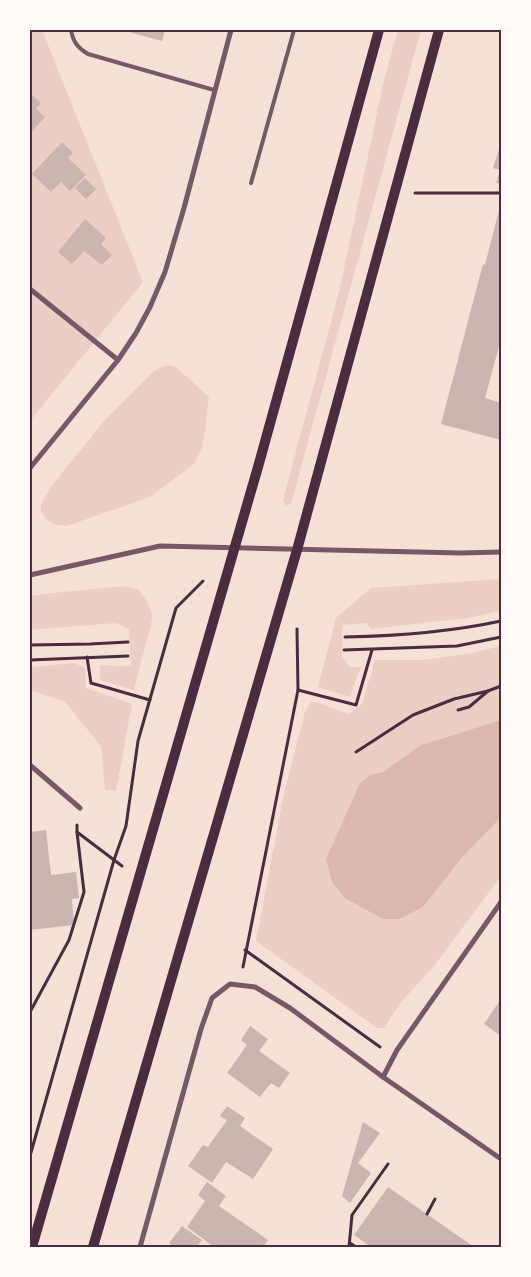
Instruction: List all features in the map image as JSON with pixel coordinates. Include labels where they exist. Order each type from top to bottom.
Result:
[{"type":"main road","points":[[32,1247],[235,549],[379,30]]},
{"type":"main road","points":[[93,1247],[297,550],[439,30]]},
{"type":"street","points":[[30,468],[118,360],[150,307],[165,272],[184,208],[231,30]]},
{"type":"street","points":[[30,289],[118,360]]},
{"type":"street","points":[[30,575],[160,546],[461,553],[501,552]]},
{"type":"street","points":[[30,765],[80,808]]},
{"type":"street","points":[[383,1077],[393,1056],[501,902]]},
{"type":"street","points":[[140,1247],[212,998],[230,984],[255,987],[290,1008],[383,1077],[501,1159]]},
{"type":"lane","points":[[71,30],[74,41],[80,49],[88,54],[214,90]]},
{"type":"lane","points":[[251,183],[294,30]]},
{"type":"path","points":[[394,194],[501,193]]},
{"type":"path","points":[[30,1156],[114,860],[126,826],[138,741],[176,608],[209,575]]},
{"type":"path","points":[[240,985],[245,950],[298,690],[297,620]]},
{"type":"path","points":[[345,637],[445,631],[501,622]]},
{"type":"path","points":[[344,650],[457,646],[501,637]]},
{"type":"path","points":[[30,645],[128,642]]},
{"type":"path","points":[[298,690],[356,706],[372,650]]},
{"type":"path","points":[[30,660],[128,656]]},
{"type":"path","points":[[87,657],[91,684],[150,700]]},
{"type":"path","points":[[356,752],[413,715],[454,699],[501,686]]},
{"type":"path","points":[[458,710],[469,707],[488,691]]},
{"type":"path","points":[[30,1012],[70,940],[84,892],[76,832],[80,808]]},
{"type":"path","points":[[76,832],[139,878]]},
{"type":"path","points":[[245,950],[393,1056]]},
{"type":"path","points":[[356,1247],[350,1245],[352,1215],[388,1164]]},
{"type":"path","points":[[427,1214],[435,1199]]},
{"type":"shaded area","points":[[30,30],[42,30],[143,282],[30,421]]},
{"type":"shaded area","points":[[398,30],[421,30],[291,504],[286,506],[283,500],[340,288],[384,80]]},
{"type":"shaded area","points":[[167,365],[176,367],[209,397],[203,446],[194,464],[150,497],[67,526],[56,525],[47,520],[41,511],[41,504],[53,484],[104,421],[155,370]]},
{"type":"shaded area","points":[[501,579],[501,611],[467,618],[372,629],[366,623],[342,625],[342,657],[350,667],[361,667],[350,697],[318,687],[336,618],[371,588]]},
{"type":"shaded area","points":[[123,586],[138,589],[146,600],[153,616],[134,690],[100,680],[100,665],[131,666],[129,630],[116,623],[30,630],[30,596]]},
{"type":"shaded area","points":[[501,646],[501,720],[421,745],[383,772],[370,775],[460,860],[501,817],[501,876],[434,966],[401,1002],[384,1028],[377,1028],[256,941],[283,798],[305,712],[311,702],[317,702],[348,714],[362,704],[375,660],[423,660],[472,653]]},
{"type":"shaded area","points":[[75,663],[85,668],[86,688],[132,704],[116,791],[105,790],[101,746],[65,702],[30,690],[30,667]]},
{"type":"shaded area","points":[[501,720],[501,817],[460,860],[423,907],[399,919],[383,919],[345,898],[332,882],[326,859],[360,783],[370,775],[383,772],[421,745]]},
{"type":"building","points":[[122,30],[165,30],[162,41]]},
{"type":"building","points":[[30,93],[41,103],[36,109],[45,117],[31,133]]},
{"type":"building","points":[[62,142],[73,153],[68,158],[86,175],[70,191],[61,182],[51,192],[32,174]]},
{"type":"building","points":[[501,143],[501,184],[496,183],[500,170],[493,168]]},
{"type":"building","points":[[85,178],[96,189],[86,199],[75,188]]},
{"type":"building","points":[[500,206],[501,339],[485,398],[501,403],[501,440],[441,424]]},
{"type":"building","points":[[85,219],[106,238],[101,244],[112,255],[102,265],[84,251],[72,264],[58,252]]},
{"type":"building","points":[[46,830],[51,875],[76,872],[79,898],[72,899],[74,925],[30,930],[30,832]]},
{"type":"building","points":[[501,999],[501,1036],[484,1024]]},
{"type":"building","points":[[250,1026],[268,1039],[259,1051],[290,1073],[279,1088],[271,1083],[260,1097],[227,1073],[247,1045],[241,1040]]},
{"type":"building","points":[[227,1106],[245,1118],[240,1126],[273,1149],[253,1179],[226,1162],[212,1183],[188,1166],[203,1145],[208,1147],[227,1120],[220,1116]]},
{"type":"building","points":[[363,1122],[380,1133],[358,1163],[371,1173],[350,1203],[342,1196]]},
{"type":"building","points":[[207,1182],[226,1196],[219,1206],[268,1240],[263,1247],[214,1247],[187,1227],[205,1201],[198,1195]]},
{"type":"building","points":[[388,1187],[474,1247],[371,1247],[354,1235]]},
{"type":"building","points":[[182,1226],[202,1240],[197,1247],[174,1247],[169,1243]]}]
